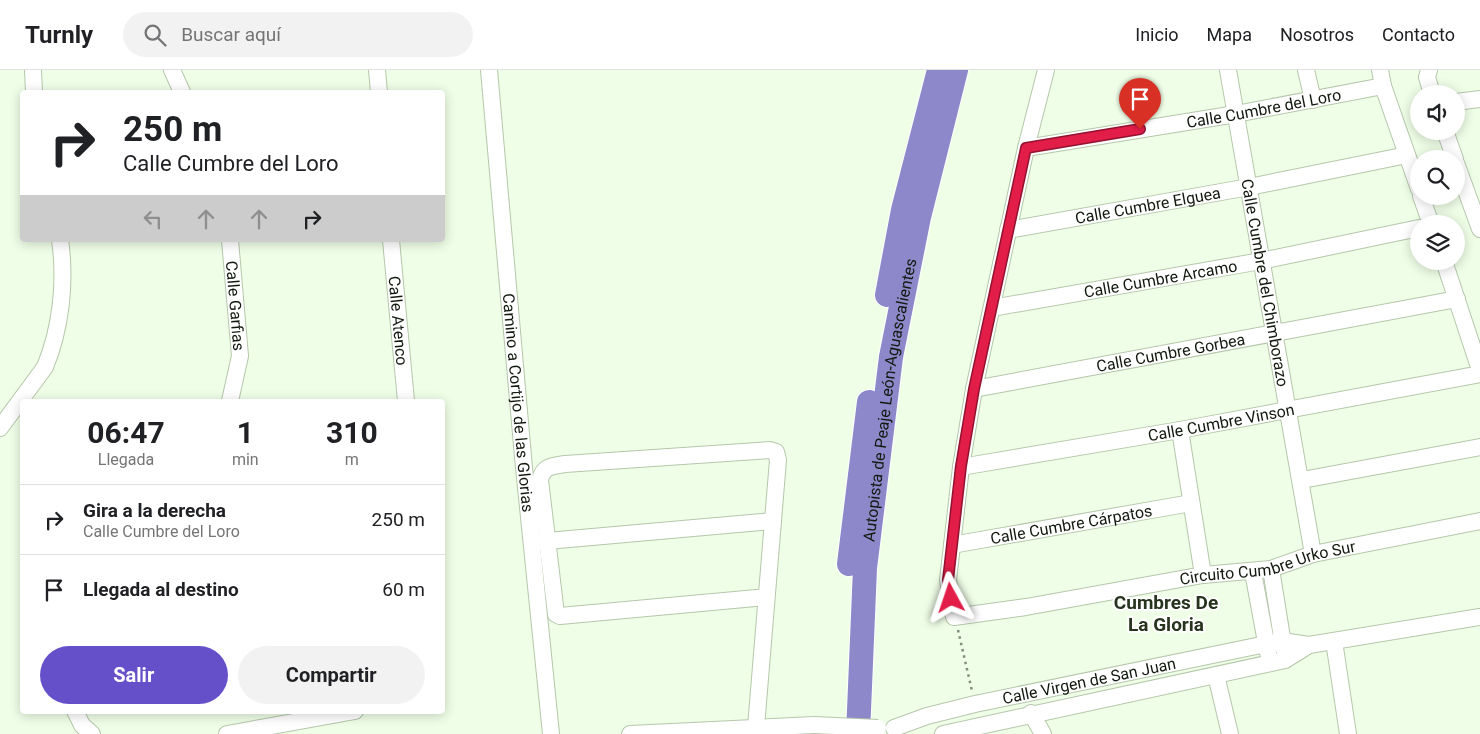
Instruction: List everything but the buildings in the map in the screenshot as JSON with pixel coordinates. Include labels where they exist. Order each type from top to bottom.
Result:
[{"type":"highway","points":[[842,734],[848,566],[876,352],[903,210],[939,70]]},
{"type":"highway","name":"Autopista de Peaje León-Aguascalientes","points":[[876,730],[865,568],[891,357],[919,217],[956,70]]},
{"type":"street","points":[[33,70],[34,90]]},
{"type":"street","points":[[172,70],[181,90]]},
{"type":"street","points":[[377,70],[379,90]]},
{"type":"street","name":"Camino a Cortijo de las Glorias","points":[[489,70],[524,468],[551,734]]},
{"type":"street","points":[[954,617],[948,580],[961,466],[974,389],[1026,148],[1048,70]]},
{"type":"street","name":"Calle Cumbre del Chimborazo","points":[[1228,70],[1273,334],[1302,480],[1313,554]]},
{"type":"street","points":[[1306,70],[1313,100]]},
{"type":"street","points":[[1429,70],[1427,77],[1429,85]]},
{"type":"street","points":[[1382,78],[1410,164]]},
{"type":"street","name":"Calle Cumbre del Loro","points":[[1026,148],[1313,100],[1382,78]]},
{"type":"street","points":[[1465,100],[1480,98]]},
{"type":"street","name":"Calle Cumbre Elguea","points":[[1008,230],[1249,187],[1407,155]]},
{"type":"street","points":[[1465,188],[1480,229]]},
{"type":"street","name":"Calle Cumbre Arcamo","points":[[992,308],[1261,261],[1410,230]]},
{"type":"street","points":[[21,399],[45,367],[50,356],[62,298],[63,258],[60,242]]},
{"type":"street","name":"Calle Garfias","points":[[230,242],[240,356],[230,399]]},
{"type":"street","name":"Calle Atenco","points":[[391,242],[406,399]]},
{"type":"street","points":[[1447,270],[1480,370]]},
{"type":"street","name":"Calle Cumbre Gorbea","points":[[974,389],[1457,299]]},
{"type":"street","name":"Calle Cumbre Vinson","points":[[961,466],[1180,430],[1480,374]]},
{"type":"street","points":[[0,428],[20,401]]},
{"type":"street","points":[[1180,430],[1190,503],[1203,575]]},
{"type":"street","points":[[1302,480],[1480,447]]},
{"type":"street","points":[[756,727],[778,460],[776,452],[770,450],[565,464],[548,466],[542,472],[540,480],[554,611],[560,616],[766,597]]},
{"type":"street","name":"Calle Cumbre Cárpatos","points":[[952,546],[1190,503]]},
{"type":"street","points":[[547,541],[773,521]]},
{"type":"street","name":"Circuito Cumbre Urko Sur","points":[[954,617],[1026,607],[1203,575],[1271,569],[1313,554],[1480,522]]},
{"type":"street","points":[[1271,569],[1274,642]]},
{"type":"street","points":[[1254,572],[1278,662]]},
{"type":"street","name":"Calle Virgen de San Juan","points":[[876,730],[975,704],[1274,642],[1309,644],[1480,618]]},
{"type":"street","points":[[1334,641],[1348,734]]},
{"type":"street","name":"Calle Virgen de San Juan","points":[[943,734],[1278,662],[1309,644]]},
{"type":"street","points":[[1216,675],[1230,734]]},
{"type":"street","points":[[76,714],[82,725],[92,734]]},
{"type":"street","points":[[227,734],[338,714]]},
{"type":"street","points":[[1031,714],[1042,734]]},
{"type":"street","points":[[630,734],[814,725],[915,734]]},
{"type":"path","points":[[954,617],[975,704]]},
{"type":"district","name":"Cumbres De La Gloria","points":[[1166,613]]},
{"type":"route","points":[[951,598],[948,580],[961,466],[970,408],[1026,148],[1140,129]]}]
